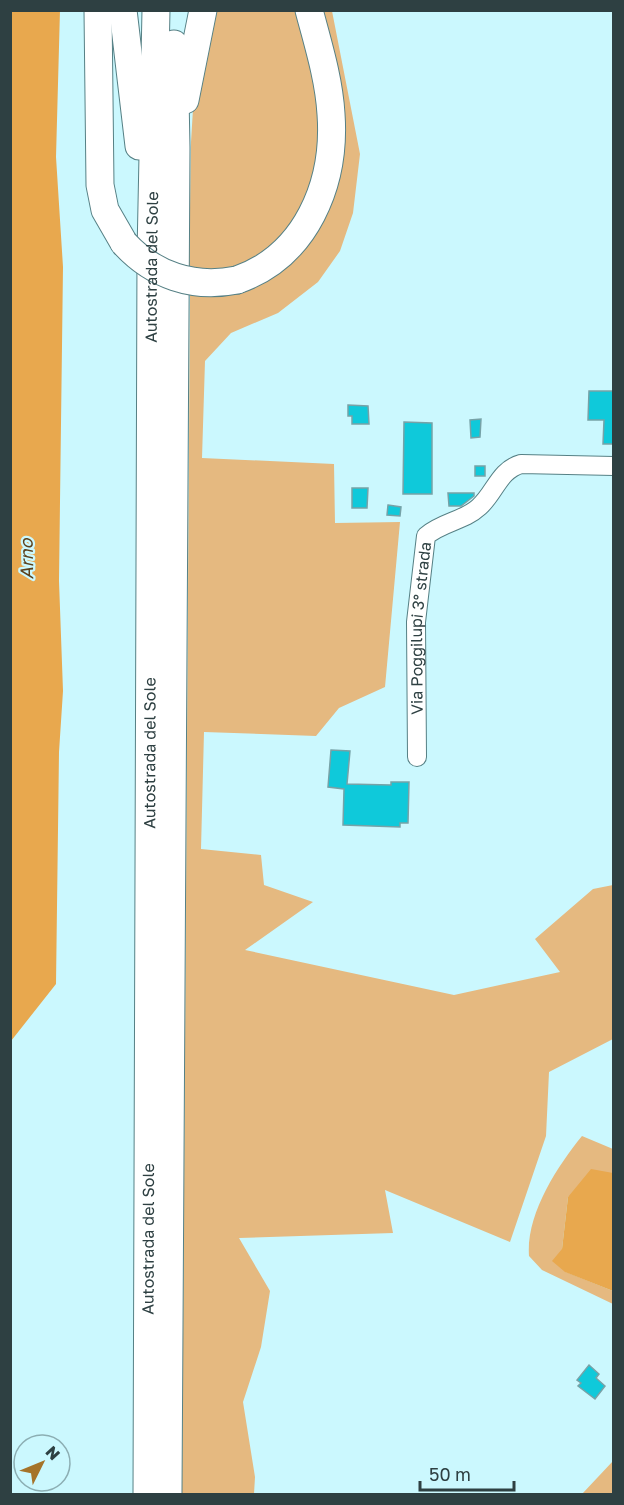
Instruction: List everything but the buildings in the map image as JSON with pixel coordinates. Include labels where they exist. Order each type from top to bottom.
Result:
[{"type":"highway","points":[[98,10],[100,185],[105,210],[124,243],[146,263],[172,276],[208,283],[237,280],[263,269],[290,248],[311,219],[324,185],[332,133],[331,114],[309,10]]},
{"type":"highway","points":[[123,10],[152,253]]},
{"type":"highway","name":"Autostrada del Sole","points":[[147,1494],[152,253],[156,10]]},
{"type":"highway","name":"Autostrada del Sole","points":[[168,1494],[176,148],[174,10]]},
{"type":"highway","points":[[176,148],[203,10]]},
{"type":"street","name":"Via Poggilupi 3° strada","points":[[417,757],[416,622],[426,536],[437,526],[474,511],[482,505],[511,466],[521,464],[614,466]]},
{"type":"shaded area","points":[[208,11],[298,11],[321,119],[320,161],[288,240],[242,270],[189,274],[191,142],[195,76]]},
{"type":"shaded area","points":[[315,11],[332,11],[360,154],[353,213],[340,251],[318,282],[278,313],[231,333],[205,361],[202,458],[334,464],[335,523],[400,522],[385,687],[339,708],[316,736],[204,732],[201,849],[261,855],[264,885],[313,902],[245,950],[454,995],[560,972],[535,939],[593,889],[613,885],[613,1039],[549,1072],[546,1136],[510,1242],[385,1190],[393,1233],[239,1238],[270,1291],[261,1347],[243,1402],[255,1477],[254,1494],[182,1494],[190,291],[217,294],[323,210]]},
{"type":"shaded area","points":[[582,1136],[613,1149],[613,1173],[609,1173],[568,1197],[562,1249],[566,1272],[613,1291],[613,1304],[542,1270],[529,1256],[532,1224],[538,1208],[562,1162]]},
{"type":"shaded area","points":[[613,1461],[613,1494],[582,1494]]},
{"type":"water","name":"Arno","points":[[60,10],[56,157],[63,267],[59,581],[63,691],[59,752],[56,984],[11,1041],[10,11]]},
{"type":"water","points":[[591,1169],[613,1173],[613,1291],[565,1272],[552,1261],[562,1249],[568,1197]]}]
